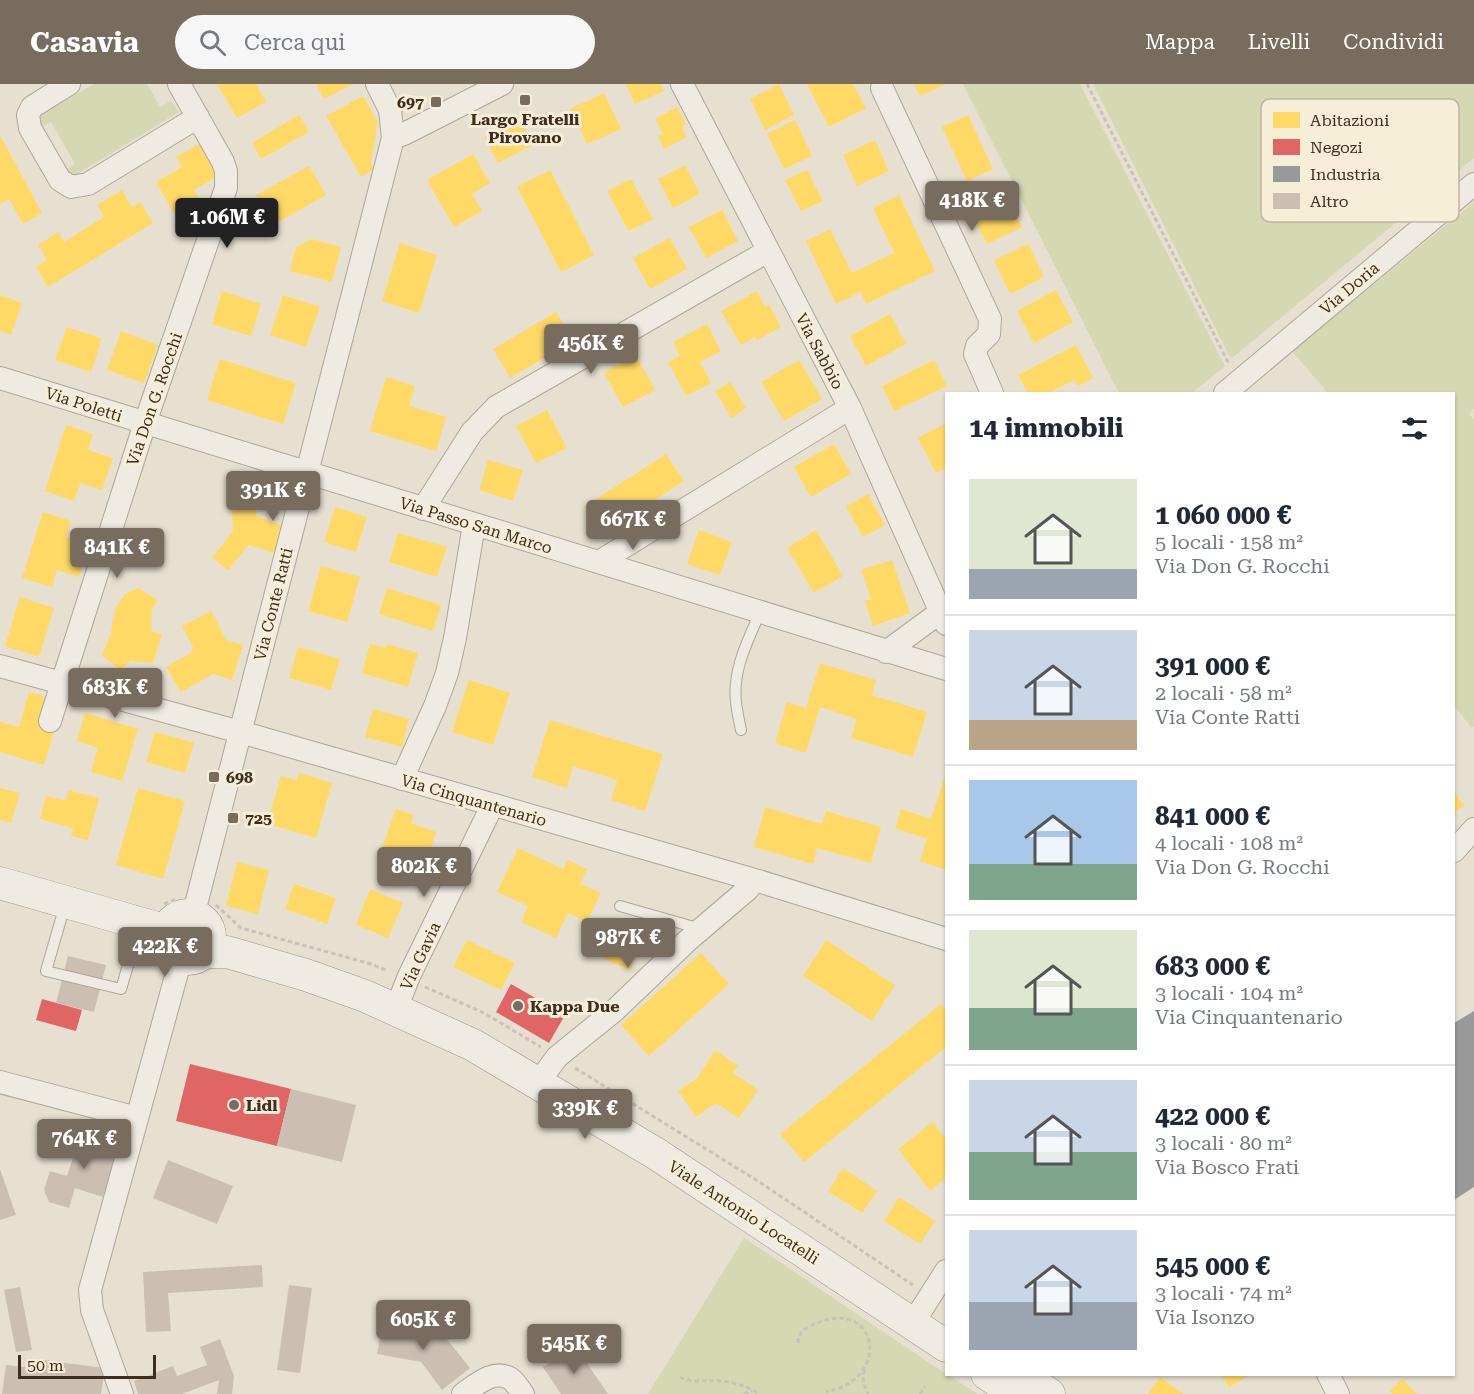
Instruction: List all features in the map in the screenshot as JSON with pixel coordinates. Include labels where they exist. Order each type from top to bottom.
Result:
[{"type":"street","points":[[69,84],[34,105],[29,110],[27,120],[60,180],[71,187],[88,184],[198,117]]},
{"type":"street","name":"Via Don G. Rocchi","points":[[50,722],[145,423],[226,188],[224,162],[179,84]]},
{"type":"street","name":"Via Conte Ratti","points":[[122,1394],[92,1310],[90,1297],[92,1284],[137,1118],[182,927],[240,733],[393,138],[390,110],[377,84]]},
{"type":"street","points":[[393,138],[502,84]]},
{"type":"street","name":"Via Sabbio","points":[[682,84],[850,408],[945,614]]},
{"type":"street","points":[[882,88],[990,318],[989,334],[977,346],[975,354],[992,392]]},
{"type":"street","name":"Via Doria","points":[[1459,197],[1474,184]]},
{"type":"street","name":"Via Doria","points":[[1231,387],[1429,222]]},
{"type":"street","points":[[423,509],[472,432],[485,416],[501,403],[768,251]]},
{"type":"street","name":"Via Poletti","points":[[0,378],[307,471]]},
{"type":"street","points":[[599,562],[850,408]]},
{"type":"street","name":"Via Passo San Marco","points":[[307,471],[474,525],[945,669]]},
{"type":"street","points":[[402,779],[435,706],[447,673],[474,525]]},
{"type":"street","points":[[886,652],[945,614]]},
{"type":"street","name":"Via Cinquantenario","points":[[0,666],[755,880],[945,939]]},
{"type":"street","name":"Via Gavia","points":[[399,1001],[492,806]]},
{"type":"street","points":[[1455,850],[1474,829]]},
{"type":"street","points":[[543,1075],[557,1057],[614,1011],[748,889],[755,880]]},
{"type":"street","name":"Viale Antonio Locatelli","points":[[0,883],[66,902],[231,939],[331,967],[399,1001],[465,1022],[543,1075],[679,1145],[927,1320],[945,1345]]},
{"type":"street","points":[[0,1082],[137,1118]]},
{"type":"street","points":[[927,1320],[945,1274]]},
{"type":"street","points":[[463,1394],[484,1379],[497,1376],[510,1379],[523,1394]]},
{"type":"street","points":[[990,1376],[1017,1394]]},
{"type":"street","points":[[1022,1376],[1049,1394]]},
{"type":"street","points":[[1329,1376],[1338,1394]]},
{"type":"lane","points":[[741,730],[736,701],[737,676],[760,612]]},
{"type":"lane","points":[[66,902],[46,971],[121,989],[182,927]]},
{"type":"lane","points":[[620,906],[702,929]]},
{"type":"path","points":[[1087,84],[1231,387]]},
{"type":"path","points":[[182,927],[216,904],[241,928]]},
{"type":"path","points":[[798,1343],[800,1333],[811,1326],[828,1319],[850,1319],[867,1333],[870,1342],[863,1382],[868,1394]]},
{"type":"path","points":[[826,1392],[846,1386],[864,1370]]},
{"type":"path","points":[[680,1377],[690,1382],[722,1381],[754,1390],[759,1394]]},
{"type":"path","points":[[920,1394],[925,1386]]},
{"type":"path","points":[[744,1394],[754,1390]]},
{"type":"green space","points":[[94,84],[147,84],[160,107],[171,101],[179,112],[72,177],[62,172],[75,164],[51,122],[38,129],[33,120]]},
{"type":"green space","points":[[963,84],[1080,84],[1225,366],[1193,392],[1118,392]]},
{"type":"green space","points":[[1093,84],[1474,84],[1474,158],[1459,170],[1459,99],[1261,99],[1261,222],[1397,222],[1231,359]]},
{"type":"green space","points":[[1474,202],[1474,408],[1469,415],[1474,419],[1474,726],[1472,728],[1455,707],[1455,392],[1327,392],[1292,351],[1450,222],[1459,222],[1459,214]]},
{"type":"green space","points":[[744,1238],[945,1373],[945,1376],[949,1376],[978,1394],[648,1394]]},
{"type":"building: Abitazioni","points":[[217,84],[256,84],[266,102],[237,118]]},
{"type":"building: Abitazioni","points":[[316,84],[353,84],[324,99]]},
{"type":"building: Abitazioni","points":[[626,84],[660,84],[664,91],[635,104]]},
{"type":"building: Abitazioni","points":[[779,84],[794,115],[765,130],[750,99]]},
{"type":"building: Abitazioni","points":[[807,84],[853,84],[866,108],[829,127]]},
{"type":"building: Abitazioni","points":[[914,84],[946,84],[920,96]]},
{"type":"building: Abitazioni","points":[[604,93],[621,129],[587,144],[570,109]]},
{"type":"building: Abitazioni","points":[[363,96],[378,122],[371,163],[374,169],[361,177],[326,116]]},
{"type":"building: Abitazioni","points":[[677,107],[686,124],[682,127],[687,137],[664,149],[658,136],[663,134],[655,119]]},
{"type":"building: Abitazioni","points":[[299,115],[309,132],[261,159],[252,143]]},
{"type":"building: Abitazioni","points":[[968,115],[993,169],[967,181],[942,127]]},
{"type":"building: Abitazioni","points":[[520,119],[533,145],[498,163],[484,137]]},
{"type":"building: Abitazioni","points":[[795,120],[812,156],[784,169],[767,134]]},
{"type":"building: Abitazioni","points":[[0,135],[42,213],[23,224],[9,199],[0,204]]},
{"type":"building: Abitazioni","points":[[875,140],[889,171],[857,186],[843,155]]},
{"type":"building: Abitazioni","points":[[199,144],[218,176],[194,190],[200,200],[175,215],[156,182],[182,167],[176,157]]},
{"type":"building: Abitazioni","points":[[473,154],[490,183],[472,194],[482,211],[454,227],[427,180]]},
{"type":"building: Abitazioni","points":[[685,165],[700,194],[673,208],[658,179]]},
{"type":"building: Abitazioni","points":[[309,166],[326,195],[273,225],[256,195]]},
{"type":"building: Abitazioni","points":[[550,170],[594,255],[561,272],[517,187]]},
{"type":"building: Abitazioni","points":[[807,170],[823,201],[801,211],[785,180]]},
{"type":"building: Abitazioni","points":[[631,179],[653,219],[629,231],[607,191]]},
{"type":"building: Abitazioni","points":[[122,190],[132,207],[140,202],[153,223],[48,287],[36,267],[47,260],[38,245],[58,232],[64,242],[104,217],[97,205]]},
{"type":"building: Abitazioni","points":[[899,195],[935,271],[866,304],[861,292],[836,304],[806,241],[830,229],[852,273],[894,253],[873,208]]},
{"type":"building: Abitazioni","points":[[1008,199],[1022,227],[987,244],[973,216]]},
{"type":"building: Abitazioni","points":[[722,210],[738,241],[706,258],[689,227]]},
{"type":"building: Abitazioni","points":[[670,238],[687,269],[650,289],[633,258]]},
{"type":"building: Abitazioni","points":[[312,239],[341,247],[332,282],[290,271],[296,247]]},
{"type":"building: Abitazioni","points":[[400,243],[437,255],[419,313],[382,301]]},
{"type":"building: Abitazioni","points":[[1028,244],[1044,277],[1010,294],[994,260]]},
{"type":"building: Abitazioni","points":[[1056,290],[1073,322],[1034,343],[1017,311]]},
{"type":"building: Abitazioni","points":[[222,291],[261,304],[251,336],[212,324]]},
{"type":"building: Abitazioni","points":[[757,291],[765,307],[769,305],[781,327],[757,340],[755,337],[741,345],[721,311]]},
{"type":"building: Abitazioni","points":[[0,295],[22,303],[11,335],[0,331]]},
{"type":"building: Abitazioni","points":[[283,295],[320,307],[306,347],[270,335]]},
{"type":"building: Abitazioni","points":[[556,312],[573,341],[510,378],[493,349]]},
{"type":"building: Abitazioni","points":[[890,314],[906,344],[866,366],[850,336]]},
{"type":"building: Abitazioni","points":[[707,324],[721,351],[700,362],[711,383],[686,396],[668,362],[680,356],[673,342]]},
{"type":"building: Abitazioni","points":[[67,327],[102,339],[91,372],[55,360]]},
{"type":"building: Abitazioni","points":[[121,331],[158,345],[144,383],[107,370]]},
{"type":"building: Abitazioni","points":[[1076,345],[1093,378],[1078,386],[1074,380],[1052,392],[1027,392],[1018,375]]},
{"type":"building: Abitazioni","points":[[636,355],[655,390],[623,407],[604,373]]},
{"type":"building: Abitazioni","points":[[220,359],[296,383],[283,424],[207,400]]},
{"type":"building: Abitazioni","points":[[799,360],[822,399],[784,421],[761,382]]},
{"type":"building: Abitazioni","points":[[934,360],[947,386],[894,411],[882,386]]},
{"type":"building: Abitazioni","points":[[386,377],[415,386],[409,406],[446,417],[436,451],[370,431]]},
{"type":"building: Abitazioni","points":[[730,382],[746,408],[732,418],[715,391]]},
{"type":"building: Abitazioni","points":[[547,410],[567,448],[536,463],[516,426]]},
{"type":"building: Abitazioni","points":[[945,424],[945,468],[936,473],[918,438]]},
{"type":"building: Abitazioni","points":[[66,425],[93,434],[88,450],[113,458],[102,490],[80,483],[74,501],[45,491]]},
{"type":"building: Abitazioni","points":[[834,444],[851,474],[811,497],[794,467]]},
{"type":"building: Abitazioni","points":[[666,454],[684,481],[612,528],[608,522],[598,528],[584,507]]},
{"type":"building: Abitazioni","points":[[488,460],[523,470],[513,501],[479,490]]},
{"type":"building: Abitazioni","points":[[255,490],[256,516],[283,526],[274,553],[249,545],[228,570],[212,558],[233,531],[231,491]]},
{"type":"building: Abitazioni","points":[[868,494],[885,525],[863,537],[846,506]]},
{"type":"building: Abitazioni","points":[[335,507],[367,517],[356,552],[324,542]]},
{"type":"building: Abitazioni","points":[[43,512],[71,521],[66,537],[90,545],[79,577],[57,570],[52,587],[22,578]]},
{"type":"building: Abitazioni","points":[[699,530],[732,542],[720,575],[687,564]]},
{"type":"building: Abitazioni","points":[[816,530],[843,576],[814,593],[787,548]]},
{"type":"building: Abitazioni","points":[[398,533],[447,547],[437,577],[389,562]]},
{"type":"building: Abitazioni","points":[[892,560],[910,613],[873,626],[865,601],[871,599],[861,570]]},
{"type":"building: Abitazioni","points":[[321,566],[360,577],[347,622],[308,611]]},
{"type":"building: Abitazioni","points":[[138,588],[158,600],[152,609],[152,631],[162,634],[153,663],[130,661],[120,670],[102,655],[111,633],[115,609],[125,594]]},
{"type":"building: Abitazioni","points":[[387,588],[441,605],[433,631],[379,614]]},
{"type":"building: Abitazioni","points":[[20,597],[54,608],[39,657],[5,646]]},
{"type":"building: Abitazioni","points":[[211,611],[226,640],[243,645],[232,680],[213,674],[181,692],[166,667],[191,653],[193,647],[182,626]]},
{"type":"building: Abitazioni","points":[[370,644],[386,648],[387,644],[418,653],[408,687],[362,673]]},
{"type":"building: Abitazioni","points":[[298,647],[340,659],[331,690],[289,678]]},
{"type":"building: Abitazioni","points":[[820,663],[876,680],[872,695],[927,712],[913,757],[851,738],[857,719],[820,707],[806,753],[775,743],[787,702],[806,708]]},
{"type":"building: Abitazioni","points":[[469,680],[510,693],[493,745],[452,732]]},
{"type":"building: Abitazioni","points":[[29,692],[54,699],[55,729],[44,765],[0,752],[0,722],[19,727]]},
{"type":"building: Abitazioni","points":[[373,709],[409,719],[402,747],[365,737]]},
{"type":"building: Abitazioni","points":[[85,713],[138,729],[122,781],[91,772],[98,748],[77,741]]},
{"type":"building: Abitazioni","points":[[550,720],[663,754],[645,811],[611,800],[617,780],[573,766],[567,788],[532,777]]},
{"type":"building: Abitazioni","points":[[155,732],[194,743],[185,773],[146,762]]},
{"type":"building: Abitazioni","points":[[299,773],[332,783],[316,838],[267,824],[281,776],[297,780]]},
{"type":"building: Abitazioni","points":[[945,776],[945,870],[920,861],[927,839],[895,828],[901,809],[931,819]]},
{"type":"building: Abitazioni","points":[[0,788],[20,793],[11,823],[0,820]]},
{"type":"building: Abitazioni","points":[[138,788],[185,801],[163,879],[116,865]]},
{"type":"building: Abitazioni","points":[[68,790],[99,798],[88,840],[71,836],[73,828],[40,819],[46,796],[66,801]]},
{"type":"building: Abitazioni","points":[[1455,793],[1464,805],[1455,813]]},
{"type":"building: Abitazioni","points":[[765,807],[822,824],[826,811],[881,827],[871,863],[817,848],[813,864],[754,847]]},
{"type":"building: Abitazioni","points":[[396,809],[414,815],[411,823],[436,832],[426,862],[382,848]]},
{"type":"building: Abitazioni","points":[[518,848],[563,869],[568,860],[587,869],[580,884],[601,893],[587,922],[568,913],[556,938],[521,922],[528,906],[497,892]]},
{"type":"building: Abitazioni","points":[[237,862],[269,870],[258,914],[226,906]]},
{"type":"building: Abitazioni","points":[[294,884],[336,898],[327,924],[285,909]]},
{"type":"building: Abitazioni","points":[[370,889],[403,903],[388,938],[356,925]]},
{"type":"building: Abitazioni","points":[[621,918],[647,929],[630,970],[604,959]]},
{"type":"building: Abitazioni","points":[[467,940],[515,963],[501,990],[453,967]]},
{"type":"building: Abitazioni","points":[[826,940],[895,985],[872,1021],[803,976]]},
{"type":"building: Abitazioni","points":[[701,953],[729,984],[649,1056],[621,1025]]},
{"type":"building: Abitazioni","points":[[941,1004],[945,1010],[945,1048],[804,1162],[780,1134]]},
{"type":"building: Abitazioni","points":[[715,1050],[738,1066],[733,1073],[758,1090],[739,1118],[716,1103],[696,1117],[678,1091],[697,1078]]},
{"type":"building: Abitazioni","points":[[933,1122],[945,1138],[945,1179],[930,1191],[898,1149]]},
{"type":"building: Abitazioni","points":[[843,1168],[877,1191],[862,1213],[828,1191]]},
{"type":"building: Abitazioni","points":[[899,1197],[935,1221],[920,1244],[884,1221]]},
{"type":"building: Abitazioni","points":[[1222,1376],[1248,1376],[1229,1387]]},
{"type":"building: Abitazioni","points":[[1160,1377],[1184,1394],[1148,1394]]},
{"type":"building: Abitazioni","points":[[1402,1379],[1417,1394],[1393,1394],[1390,1391]]},
{"type":"building: Negozi","points":[[511,984],[565,1015],[549,1043],[496,1012]]},
{"type":"building: Negozi","points":[[42,999],[82,1010],[76,1031],[36,1020]]},
{"type":"building: Negozi","name":"Lidl","points":[[190,1064],[291,1089],[277,1146],[176,1121]]},
{"type":"building: Industria","points":[[1474,1011],[1474,1187],[1455,1199],[1455,1022]]},
{"type":"building: Altro","points":[[68,956],[106,965],[94,1012],[56,1003]]},
{"type":"building: Altro","points":[[291,1089],[356,1105],[342,1162],[277,1146]]},
{"type":"building: Altro","points":[[82,1130],[120,1142],[103,1197],[75,1188],[69,1208],[49,1202],[44,1190],[50,1171],[67,1176]]},
{"type":"building: Altro","points":[[168,1160],[233,1186],[217,1224],[153,1198]]},
{"type":"building: Altro","points":[[0,1169],[16,1215],[0,1220]]},
{"type":"building: Altro","points":[[262,1265],[263,1287],[168,1293],[171,1331],[146,1332],[143,1272]]},
{"type":"building: Altro","points":[[289,1285],[312,1288],[300,1373],[277,1370]]},
{"type":"building: Altro","points":[[20,1287],[32,1350],[16,1352],[4,1290]]},
{"type":"building: Altro","points":[[383,1322],[442,1333],[470,1368],[442,1390],[421,1362],[377,1354]]},
{"type":"building: Altro","points":[[220,1339],[234,1376],[232,1394],[217,1394],[219,1380],[182,1394],[138,1394],[134,1381],[173,1366],[177,1376],[207,1365],[200,1347]]},
{"type":"building: Altro","points":[[575,1346],[608,1394],[561,1394],[543,1367]]},
{"type":"building: Altro","points":[[43,1360],[105,1368],[101,1394],[2,1394],[6,1365],[42,1369]]},
{"type":"place","name":"Largo Fratelli Pirovano","points":[[525,100]]},
{"type":"place","name":"697","points":[[436,102]]},
{"type":"place","name":"698","points":[[214,777]]},
{"type":"place","name":"725","points":[[233,818]]},
{"type":"place","name":"Kappa Due","points":[[518,1006]]},
{"type":"place","name":"Lidl","points":[[234,1105]]}]
